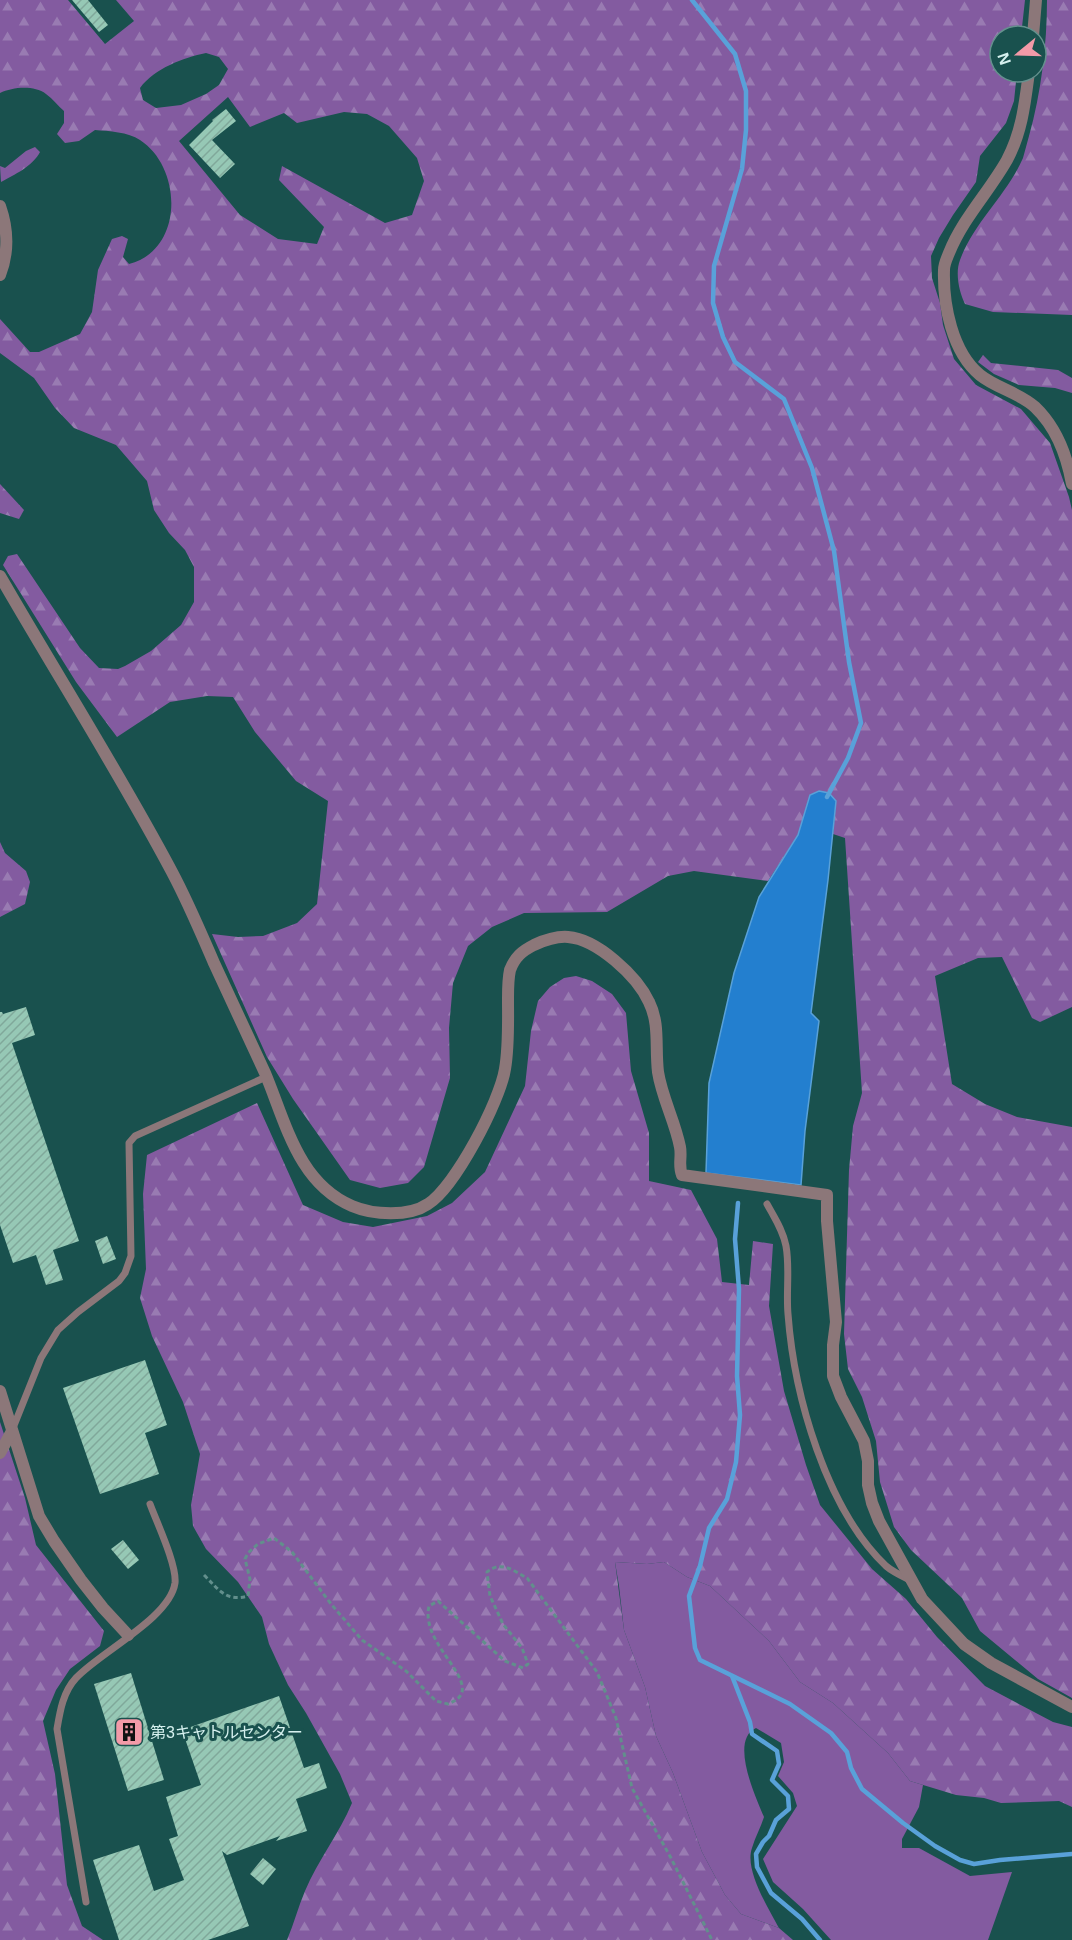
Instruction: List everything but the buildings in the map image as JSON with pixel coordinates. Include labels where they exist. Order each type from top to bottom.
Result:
[{"type":"street","points":[[1034,24],[1036,0]]},
{"type":"street","points":[[1028,84],[1024,116],[1007,160],[953,242],[944,268],[945,297],[950,322],[967,362],[981,376],[1035,406],[1059,440],[1068,461],[1072,484]]},
{"type":"street","points":[[0,206],[7,244],[6,258],[0,275]]},
{"type":"street","points":[[0,576],[139,812],[174,876],[266,1077],[297,1154],[310,1174],[340,1200],[367,1212],[396,1213],[426,1206],[440,1194],[472,1145],[501,1085],[507,1050],[510,972],[516,956],[549,938],[567,936],[603,950],[642,989],[650,1003],[656,1022],[658,1070],[681,1151],[679,1168],[682,1175],[826,1195],[836,1322],[833,1376],[841,1398],[864,1441],[872,1503],[922,1599],[964,1644],[991,1663],[1072,1707]]},
{"type":"street","points":[[0,1391],[39,1516],[81,1580],[128,1635]]},
{"type":"street","points":[[0,1453],[12,1431]]},
{"type":"lane","points":[[12,1431],[41,1358],[58,1330],[126,1273],[131,1256],[129,1143],[135,1136],[266,1077]]},
{"type":"lane","points":[[767,1204],[781,1230],[786,1246],[788,1314],[793,1357],[809,1426],[824,1468],[842,1507],[861,1536],[887,1567],[911,1581]]},
{"type":"lane","points":[[86,1902],[57,1729],[60,1707],[75,1678],[157,1614],[169,1600],[175,1582],[170,1556],[150,1504]]},
{"type":"path","points":[[204,1575],[224,1594],[236,1600],[248,1596],[250,1579],[246,1559],[248,1553],[258,1544],[274,1538],[292,1552],[331,1605],[362,1640],[406,1671],[436,1701],[448,1704],[457,1700],[462,1691],[460,1677],[441,1651],[432,1631],[427,1615],[429,1606],[438,1601],[505,1661],[523,1668],[528,1664],[522,1648],[502,1624],[490,1596],[487,1572],[499,1565],[527,1578],[597,1672],[616,1718],[632,1788],[712,1940]]},
{"type":"green space","points":[[0,0],[68,0],[105,44],[134,21],[116,0],[1025,0],[1022,24],[988,24],[988,84],[1016,84],[1014,101],[1006,123],[980,156],[976,182],[939,238],[931,256],[932,278],[954,359],[976,385],[1021,409],[1050,443],[1072,510],[1072,1007],[1040,1022],[1032,1018],[1002,957],[978,958],[935,976],[952,1084],[985,1104],[1017,1117],[1072,1127],[1072,1698],[1038,1679],[980,1631],[962,1598],[911,1550],[894,1527],[880,1482],[876,1441],[862,1397],[848,1369],[844,1334],[849,1170],[853,1126],[862,1093],[845,838],[833,834],[836,801],[810,795],[798,835],[768,881],[694,871],[668,876],[607,912],[524,913],[492,927],[468,946],[453,983],[449,1028],[450,1078],[424,1167],[408,1183],[380,1188],[350,1180],[293,1099],[267,1057],[212,934],[238,937],[263,936],[297,923],[317,904],[328,801],[296,781],[255,732],[233,697],[207,696],[170,702],[117,737],[76,682],[3,565],[8,556],[17,554],[80,648],[99,668],[118,669],[151,651],[181,625],[194,602],[194,567],[185,550],[169,533],[154,510],[147,481],[116,445],[74,428],[55,408],[34,378],[0,353],[0,319],[30,352],[39,352],[80,334],[92,312],[98,270],[112,239],[122,236],[128,239],[123,257],[129,264],[147,256],[160,243],[168,226],[171,207],[170,188],[164,169],[154,153],[140,140],[130,135],[95,130],[79,141],[65,143],[57,134],[64,123],[64,111],[41,91],[11,89],[0,93]],"holes":[[[206,53],[219,57],[228,69],[219,85],[206,94],[181,105],[156,108],[143,100],[140,88],[161,69]],[[228,97],[250,127],[284,113],[297,123],[344,112],[367,114],[389,126],[417,158],[424,181],[412,215],[385,223],[282,166],[279,180],[324,227],[317,244],[278,239],[240,215],[179,141]]]},
{"type":"green space","points":[[1047,0],[1072,0],[1072,315],[993,312],[965,304],[958,282],[959,265],[966,246],[1023,158],[1040,84],[1048,84]]},
{"type":"green space","points":[[35,147],[40,152],[33,162],[1,182],[0,166],[5,168],[26,151]]},
{"type":"green space","points":[[983,355],[991,363],[1058,370],[1072,378],[1072,393],[1055,388],[1019,385],[994,374],[978,362]]},
{"type":"green space","points":[[0,484],[24,510],[19,519],[0,513]]},
{"type":"green space","points":[[0,842],[5,853],[26,871],[30,882],[25,904],[0,917]]},
{"type":"green space","points":[[576,976],[592,981],[612,994],[626,1013],[631,1071],[649,1133],[649,1181],[691,1190],[717,1239],[722,1282],[749,1285],[753,1241],[773,1244],[769,1306],[784,1391],[820,1505],[872,1569],[906,1599],[937,1637],[985,1686],[1053,1722],[1072,1727],[1072,1807],[1059,1801],[1001,1803],[984,1798],[956,1795],[910,1781],[888,1753],[833,1703],[800,1682],[769,1641],[710,1586],[687,1577],[664,1562],[647,1564],[615,1562],[624,1630],[645,1687],[656,1736],[673,1773],[702,1852],[725,1895],[741,1914],[779,1928],[793,1940],[287,1940],[310,1880],[352,1803],[340,1774],[288,1685],[269,1644],[262,1617],[238,1582],[206,1549],[193,1526],[191,1505],[200,1454],[183,1402],[152,1336],[140,1298],[146,1269],[143,1194],[147,1155],[257,1103],[303,1205],[343,1222],[373,1227],[427,1216],[452,1203],[485,1172],[525,1086],[531,1031],[538,1001],[550,987],[564,978]]},
{"type":"green space","points":[[0,1422],[25,1498],[36,1545],[104,1631],[100,1646],[70,1669],[56,1690],[43,1721],[55,1774],[67,1885],[82,1926],[103,1940],[0,1940]]},
{"type":"green space","points":[[615,1562],[647,1564],[664,1562],[687,1577],[710,1586],[769,1641],[800,1682],[833,1703],[888,1753],[910,1781],[923,1785],[919,1807],[902,1839],[902,1848],[919,1848],[970,1876],[1012,1872],[988,1940],[831,1940],[803,1909],[773,1882],[763,1859],[797,1806],[793,1793],[778,1776],[784,1762],[781,1743],[756,1728],[748,1734],[745,1756],[751,1784],[764,1817],[752,1848],[751,1867],[764,1900],[779,1928],[741,1914],[725,1895],[702,1852],[673,1773],[656,1736],[645,1687],[624,1630]]},
{"type":"water","points":[[819,791],[829,793],[836,801],[811,1013],[819,1021],[805,1131],[801,1185],[706,1173],[709,1083],[734,973],[759,897],[798,835],[810,795]]},
{"type":"waterway","points":[[692,0],[735,54],[746,91],[746,130],[742,169],[714,266],[713,303],[723,337],[735,362],[784,399],[812,468],[834,551],[849,662],[861,723],[848,758],[827,797]]},
{"type":"waterway","points":[[738,1203],[735,1239],[739,1289],[737,1376],[740,1415],[736,1462],[727,1499],[709,1528],[700,1566],[689,1596],[695,1648],[700,1660],[790,1704],[831,1733],[847,1752],[851,1768],[862,1789],[903,1823],[935,1846],[960,1860],[974,1864],[1072,1854]]},
{"type":"waterway","points":[[732,1676],[750,1722],[752,1734],[777,1751],[779,1764],[772,1780],[788,1796],[789,1809],[776,1820],[769,1836],[756,1854],[757,1867],[771,1893],[802,1919],[820,1940]]},
{"type":"place","name":"第3キャトルセンター","points":[[129,1732]]}]
